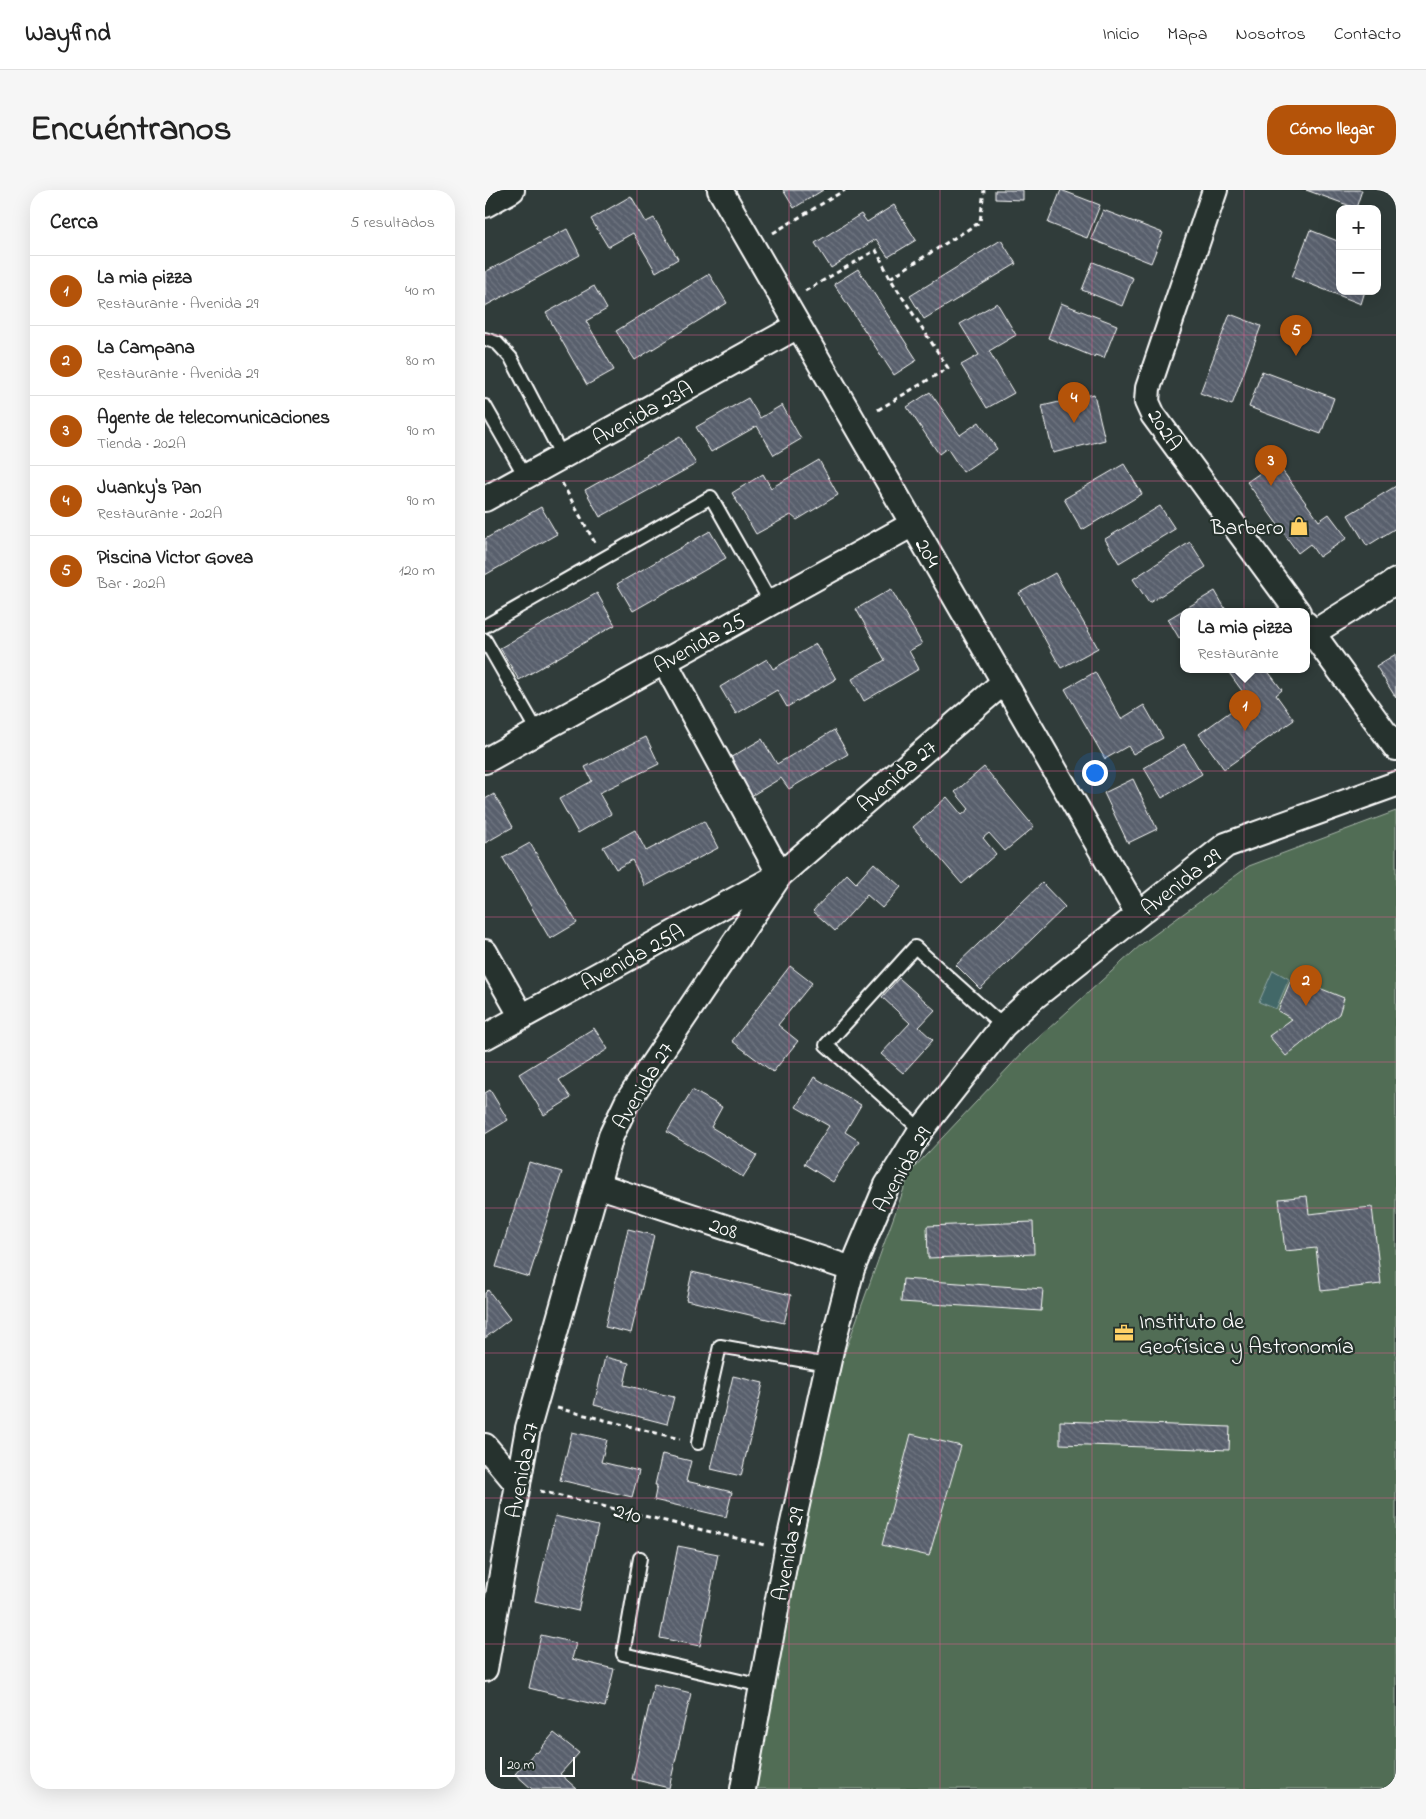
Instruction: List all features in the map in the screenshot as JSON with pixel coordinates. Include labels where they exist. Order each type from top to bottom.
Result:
[{"type":"street","points":[[485,205],[512,190]]},
{"type":"street","name":"204","points":[[720,190],[1138,914]]},
{"type":"street","name":"202A","points":[[1215,190],[1148,388],[1147,402],[1153,415],[1295,608]]},
{"type":"street","name":"Avenida 23A","points":[[485,498],[798,326]]},
{"type":"street","name":"Avenida 25","points":[[485,760],[913,524]]},
{"type":"street","points":[[1396,581],[1310,628],[1396,748]]},
{"type":"street","points":[[664,661],[780,875]]},
{"type":"street","name":"Avenida 27","points":[[485,1669],[528,1428],[611,1136],[627,1102],[780,875],[1004,682]]},
{"type":"street","name":"Avenida 29","points":[[743,1789],[787,1550],[827,1365],[852,1269],[887,1185],[921,1130],[1003,1026],[1033,998],[1226,845],[1396,784]]},
{"type":"street","name":"Avenida 25A","points":[[485,1038],[780,875]]},
{"type":"street","points":[[485,952],[521,1017]]},
{"type":"street","name":"208","points":[[597,1185],[852,1269]]},
{"type":"street","points":[[485,1446],[518,1485]]},
{"type":"lane","points":[[485,339],[497,343],[511,358],[556,460]]},
{"type":"lane","points":[[485,406],[525,476]]},
{"type":"lane","points":[[485,626],[711,497],[771,603]]},
{"type":"lane","points":[[485,640],[537,731]]},
{"type":"lane","points":[[921,1130],[826,1045],[915,947],[1003,1026]]},
{"type":"lane","points":[[698,1443],[720,1346],[827,1365]]},
{"type":"lane","points":[[640,1558],[623,1654],[762,1686]]},
{"type":"path","points":[[752,246],[845,190]]},
{"type":"path","points":[[890,278],[980,222],[984,190]]},
{"type":"path","points":[[784,302],[876,250],[890,278],[948,368],[855,423]]},
{"type":"path","points":[[556,460],[603,559]]},
{"type":"path","points":[[535,1402],[698,1443]]},
{"type":"path","name":"210","points":[[518,1485],[787,1550]]},
{"type":"green space","name":"Instituto de Geofísica y Astronomía","points":[[1396,811],[1396,1789],[756,1789],[813,1440],[910,1172],[1026,1049],[1143,943],[1249,866]]},
{"type":"water","points":[[1273,970],[1289,979],[1276,1009],[1259,1002]]},
{"type":"building","points":[[783,190],[823,190],[794,208]]},
{"type":"building","points":[[995,190],[1023,190],[1023,200],[995,199]]},
{"type":"building","points":[[1061,190],[1100,205],[1087,238],[1048,223]]},
{"type":"building","points":[[1306,190],[1362,190],[1357,205],[1348,205]]},
{"type":"building","points":[[631,196],[646,222],[654,218],[678,259],[656,272],[633,233],[608,247],[591,219]]},
{"type":"building","points":[[894,205],[916,240],[888,257],[876,239],[831,268],[815,243],[861,214],[867,222]]},
{"type":"building","points":[[1103,210],[1163,233],[1151,263],[1091,239]]},
{"type":"building","points":[[567,229],[580,255],[485,306],[485,272]]},
{"type":"building","points":[[1310,230],[1336,240],[1336,294],[1292,277]]},
{"type":"building","points":[[1001,240],[1016,264],[924,319],[910,296]]},
{"type":"building","points":[[1093,262],[1133,278],[1122,306],[1082,290]]},
{"type":"building","points":[[858,269],[917,360],[894,375],[834,284]]},
{"type":"building","points":[[709,274],[727,303],[635,360],[616,331]]},
{"type":"building","points":[[594,286],[607,309],[586,321],[614,370],[587,385],[546,313]]},
{"type":"building","points":[[1338,295],[1364,295],[1361,304]]},
{"type":"building","points":[[997,303],[1016,335],[989,351],[1014,393],[987,408],[961,365],[979,355],[960,324]]},
{"type":"building","points":[[1061,303],[1117,325],[1104,358],[1095,355],[1094,357],[1048,338]]},
{"type":"building","points":[[1230,314],[1261,326],[1232,405],[1200,393]]},
{"type":"building","points":[[1262,371],[1334,398],[1321,434],[1249,407]]},
{"type":"building","points":[[930,392],[960,435],[979,422],[997,449],[963,472],[947,448],[939,454],[907,407]]},
{"type":"building","points":[[1094,394],[1105,440],[1053,453],[1042,406]]},
{"type":"building","points":[[748,398],[760,418],[782,405],[801,439],[774,455],[757,426],[711,452],[696,427]]},
{"type":"building","points":[[680,437],[696,464],[600,517],[585,490]]},
{"type":"building","points":[[819,460],[838,495],[797,520],[791,515],[756,534],[732,493],[763,474],[771,488]]},
{"type":"building","points":[[1276,462],[1319,521],[1329,514],[1347,538],[1319,557],[1310,544],[1298,553],[1247,482]]},
{"type":"building","points":[[1124,464],[1142,494],[1082,530],[1064,499]]},
{"type":"building","points":[[1396,486],[1396,528],[1367,546],[1348,515]]},
{"type":"building","points":[[1160,506],[1175,529],[1119,563],[1105,539]]},
{"type":"building","points":[[541,507],[557,534],[485,575],[485,539]]},
{"type":"building","points":[[710,531],[726,558],[633,611],[617,584]]},
{"type":"building","points":[[1190,542],[1206,567],[1149,603],[1133,579]]},
{"type":"building","points":[[1055,573],[1098,648],[1061,668],[1019,593]]},
{"type":"building","points":[[891,589],[922,644],[909,651],[919,669],[864,701],[852,679],[885,660],[856,609]]},
{"type":"building","points":[[1215,591],[1225,608],[1186,608]]},
{"type":"building","points":[[597,593],[615,625],[519,680],[500,648]]},
{"type":"building","points":[[1180,612],[1180,637],[1179,638],[1168,619]]},
{"type":"building","points":[[816,644],[836,679],[787,707],[777,690],[736,714],[720,687],[767,659],[773,669]]},
{"type":"building","points":[[1396,654],[1396,698],[1376,666]]},
{"type":"building","points":[[1095,672],[1121,719],[1144,705],[1163,738],[1133,754],[1128,746],[1105,759],[1065,689]]},
{"type":"building","points":[[1229,673],[1269,673],[1282,690],[1276,695],[1294,720],[1224,769],[1199,734],[1248,699]]},
{"type":"building","points":[[834,730],[848,754],[789,789],[781,778],[751,796],[728,759],[762,739],[777,764]]},
{"type":"building","points":[[646,737],[659,764],[599,793],[611,814],[578,833],[559,799],[592,781],[585,767]]},
{"type":"building","points":[[1184,744],[1202,774],[1162,798],[1144,768]]},
{"type":"building","points":[[984,767],[1034,827],[1005,851],[989,833],[983,838],[996,854],[962,884],[913,827],[947,797],[962,815],[969,809],[955,792]]},
{"type":"building","points":[[1133,779],[1157,829],[1128,843],[1104,793]]},
{"type":"building","points":[[494,794],[513,827],[485,843],[485,799]]},
{"type":"building","points":[[704,821],[718,848],[645,886],[632,860],[616,869],[603,847],[635,830],[646,851]]},
{"type":"building","points":[[530,843],[577,923],[550,939],[503,858]]},
{"type":"building","points":[[874,863],[901,887],[882,908],[867,895],[835,931],[813,911],[847,874],[856,883]]},
{"type":"building","points":[[1042,883],[1065,907],[980,989],[956,965]]},
{"type":"building","points":[[790,966],[812,983],[778,1025],[798,1041],[773,1072],[732,1041]]},
{"type":"building","points":[[1292,977],[1344,998],[1339,1014],[1286,1056],[1269,1036],[1292,1019],[1278,1011]]},
{"type":"building","points":[[899,978],[935,1010],[919,1027],[933,1040],[903,1073],[881,1054],[910,1023],[882,997]]},
{"type":"building","points":[[594,1028],[608,1049],[559,1080],[571,1098],[544,1115],[519,1074]]},
{"type":"building","points":[[814,1077],[861,1105],[845,1132],[859,1141],[833,1182],[804,1164],[829,1126],[796,1107]]},
{"type":"building","points":[[490,1090],[508,1120],[485,1134],[485,1093]]},
{"type":"building","points":[[692,1090],[722,1107],[711,1127],[757,1155],[743,1177],[667,1132]]},
{"type":"building","points":[[529,1162],[562,1172],[529,1277],[496,1267]]},
{"type":"building","points":[[1307,1196],[1309,1214],[1372,1207],[1381,1284],[1321,1291],[1316,1248],[1285,1251],[1279,1199]]},
{"type":"building","points":[[1033,1222],[1034,1254],[928,1258],[927,1226]]},
{"type":"building","points":[[628,1229],[654,1235],[631,1333],[605,1327]]},
{"type":"building","points":[[692,1272],[791,1295],[784,1323],[686,1300]]},
{"type":"building","points":[[903,1279],[1043,1289],[1041,1311],[901,1302]]},
{"type":"building","points":[[488,1290],[510,1319],[485,1338],[485,1293]]},
{"type":"building","points":[[605,1357],[629,1363],[624,1385],[674,1397],[667,1424],[594,1405]]},
{"type":"building","points":[[733,1376],[763,1383],[741,1476],[711,1469]]},
{"type":"building","points":[[1060,1421],[1230,1427],[1229,1450],[1060,1444]]},
{"type":"building","points":[[572,1432],[607,1440],[601,1462],[639,1471],[632,1497],[560,1480]]},
{"type":"building","points":[[911,1434],[961,1446],[929,1556],[882,1545]]},
{"type":"building","points":[[662,1454],[691,1461],[686,1481],[732,1492],[726,1517],[654,1500],[657,1485],[655,1485]]},
{"type":"building","points":[[555,1516],[598,1526],[578,1611],[535,1601]]},
{"type":"building","points":[[678,1546],[718,1554],[700,1646],[660,1638]]},
{"type":"building","points":[[541,1635],[576,1643],[572,1659],[614,1669],[605,1707],[529,1688]]},
{"type":"building","points":[[654,1684],[691,1693],[669,1788],[632,1779]]},
{"type":"building","points":[[554,1733],[579,1753],[560,1774],[577,1789],[532,1789],[515,1774]]},
{"type":"place","name":"Piscina Victor Govea","points":[[1296,356]]},
{"type":"place","name":"Juanky's Pan","points":[[1074,423]]},
{"type":"place","name":"Agente de telecomunicaciones","points":[[1271,486]]},
{"type":"place","name":"Barbero","points":[[1299,526]]},
{"type":"place","name":"La mia pizza","points":[[1245,731]]},
{"type":"place","name":"La Campana","points":[[1306,1006]]},
{"type":"place","name":"Instituto de Geofísica y Astronomía","points":[[1124,1333]]}]
